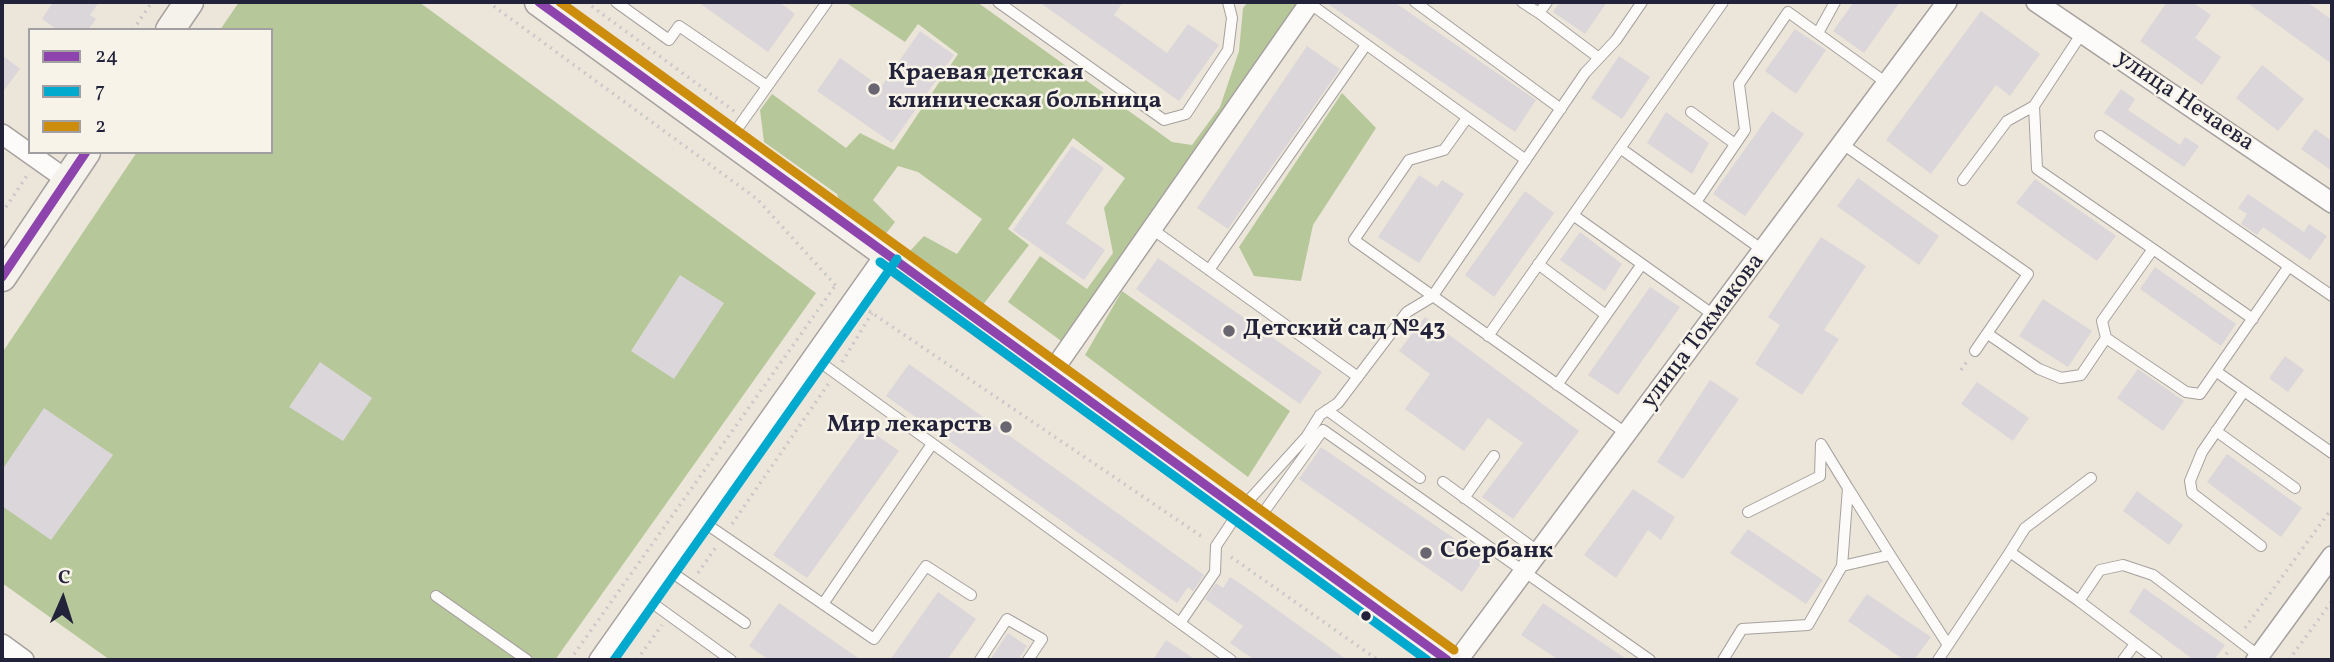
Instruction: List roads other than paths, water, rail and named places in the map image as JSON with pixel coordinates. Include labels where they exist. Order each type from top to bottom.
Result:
[{"type":"street","points":[[171,28],[189,2]]},
{"type":"street","points":[[538,2],[887,252],[1447,660]]},
{"type":"street","name":"улица Токмакова","points":[[1458,660],[1844,145],[1947,2]]},
{"type":"street","name":"улица Нечаева","points":[[2035,2],[2332,203]]},
{"type":"street","points":[[1052,372],[1309,3]]},
{"type":"street","points":[[2,134],[28,153]]},
{"type":"street","points":[[30,154],[67,180]]},
{"type":"street","points":[[2,277],[85,154]]},
{"type":"street","points":[[598,660],[887,252]]},
{"type":"street","points":[[2257,658],[2332,556]]},
{"type":"street","points":[[2,645],[24,660]]},
{"type":"lane","points":[[616,2],[669,40],[679,26],[767,86]]},
{"type":"lane","points":[[730,140],[827,2]]},
{"type":"lane","points":[[998,2],[1164,120],[1186,114],[1228,50],[1232,18],[1228,2]]},
{"type":"lane","points":[[1415,2],[1561,109]]},
{"type":"lane","points":[[1522,2],[1599,58]]},
{"type":"lane","points":[[1539,13],[1547,2]]},
{"type":"lane","points":[[1249,516],[1327,410],[1338,403],[1407,312],[1432,297],[1561,109],[1616,40],[1642,2]]},
{"type":"lane","points":[[1488,336],[1723,2]]},
{"type":"lane","points":[[1818,33],[1835,2]]},
{"type":"lane","points":[[1309,3],[1526,160]]},
{"type":"lane","points":[[1696,202],[1745,131],[1739,84],[1788,12],[1888,84]]},
{"type":"lane","points":[[1963,180],[2007,121],[2034,106],[2082,33]]},
{"type":"lane","points":[[1209,270],[1366,45]]},
{"type":"lane","points":[[2034,106],[2037,169],[2253,319]]},
{"type":"lane","points":[[1691,112],[1735,144]]},
{"type":"lane","points":[[1467,118],[1444,150],[1409,160],[1354,240],[1628,434]]},
{"type":"lane","points":[[2100,136],[2332,296]]},
{"type":"lane","points":[[1844,145],[2028,274],[1975,351]]},
{"type":"lane","points":[[1620,148],[1764,251]]},
{"type":"lane","points":[[1573,215],[1715,316]]},
{"type":"lane","points":[[1152,229],[1358,377]]},
{"type":"lane","points":[[2153,249],[2102,321],[2106,338],[2186,392],[2200,394],[2289,266]]},
{"type":"lane","points":[[1538,264],[1606,315]]},
{"type":"lane","points":[[1557,385],[1642,264]]},
{"type":"lane","points":[[1988,334],[2039,369],[2061,378],[2081,375],[2106,338]]},
{"type":"lane","points":[[813,357],[1229,660]]},
{"type":"lane","points":[[2217,372],[2332,453]]},
{"type":"lane","points":[[2244,391],[2202,452],[2190,481],[2192,494],[2261,546]]},
{"type":"lane","points":[[1327,410],[1420,478]]},
{"type":"lane","points":[[1180,623],[1214,572],[1216,546],[1249,516],[1323,430],[1650,660]]},
{"type":"lane","points":[[2216,431],[2295,488]]},
{"type":"lane","points":[[823,604],[932,444]]},
{"type":"lane","points":[[1748,512],[1820,476],[1821,444],[1948,645]]},
{"type":"lane","points":[[1464,498],[1494,456]]},
{"type":"lane","points":[[1938,660],[2025,528],[2091,478]]},
{"type":"lane","points":[[1443,482],[1540,552]]},
{"type":"lane","points":[[1723,660],[1742,629],[1808,625],[1842,566],[1848,488]]},
{"type":"lane","points":[[699,519],[874,639],[926,566],[971,594]]},
{"type":"lane","points":[[2010,552],[2157,660]]},
{"type":"lane","points":[[1842,566],[1890,555]]},
{"type":"lane","points":[[2079,601],[2100,570],[2123,565],[2153,575],[2237,639],[2257,658]]},
{"type":"lane","points":[[664,567],[746,623]]},
{"type":"lane","points":[[436,596],[527,660]]},
{"type":"lane","points":[[644,597],[731,660]]},
{"type":"lane","points":[[980,660],[1007,620],[1042,639],[1028,660]]},
{"type":"lane","points":[[2123,660],[2135,644]]},
{"type":"place","name":"Краевая детская клиническая больница","points":[[874,89]]},
{"type":"place","name":"Детский сад №43","points":[[1229,331]]},
{"type":"place","name":"Мир лекарств","points":[[1006,427]]},
{"type":"place","name":"Сбербанк","points":[[1426,553]]}]
